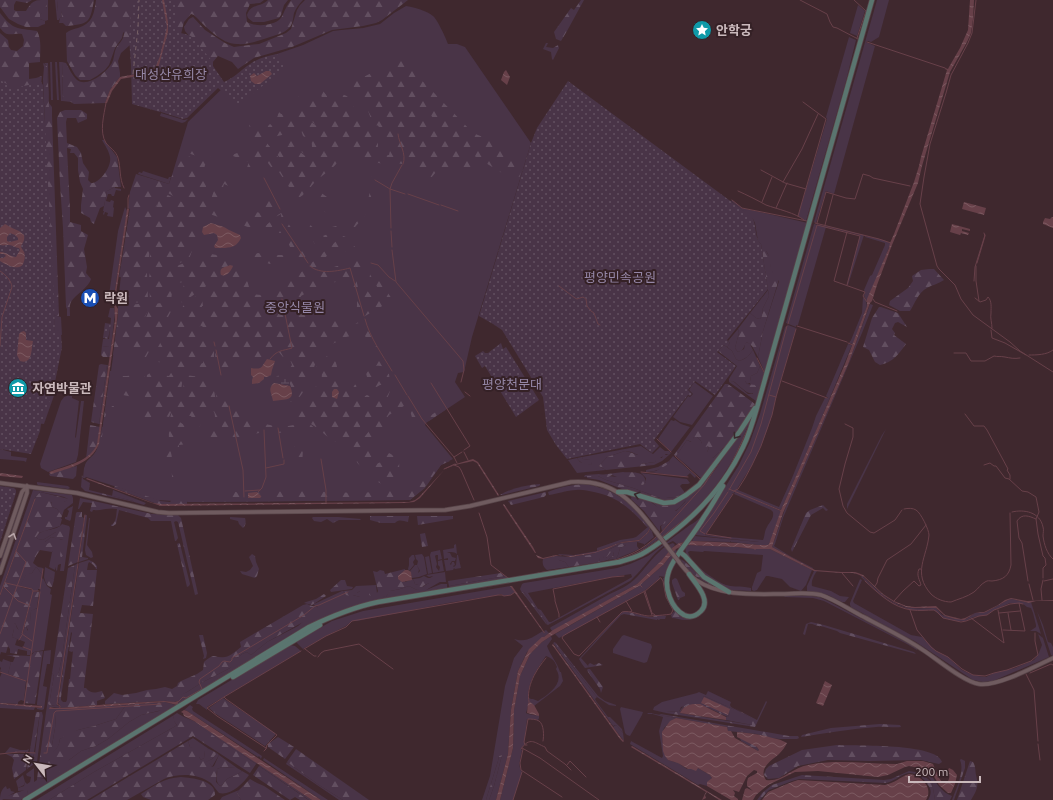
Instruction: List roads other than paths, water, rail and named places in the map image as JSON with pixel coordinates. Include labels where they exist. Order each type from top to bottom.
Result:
[{"type":"highway","points":[[30,800],[309,627],[344,611],[378,602],[619,562],[641,554],[690,518],[720,486],[744,446],[758,404],[874,0]]},
{"type":"highway","points":[[689,574],[703,595],[705,601],[702,610],[697,614],[690,616],[682,613],[676,607],[670,596],[667,578],[670,568],[739,461],[750,437],[874,0]]},
{"type":"highway","points":[[618,492],[627,492],[664,503],[674,502],[686,496],[699,486],[758,404]]},
{"type":"highway","points":[[182,706],[310,630],[345,614],[379,605],[604,568],[624,563],[642,556],[652,551],[692,519],[723,486]]},
{"type":"highway","points":[[680,552],[704,577],[729,592]]},
{"type":"highway","points":[[25,800],[177,710]]},
{"type":"main road","points":[[0,483],[88,495],[158,512],[185,513],[254,511],[445,510],[470,506],[571,482],[581,481],[605,486],[627,498],[638,508],[689,574],[703,584],[718,590],[764,594],[803,593],[821,596],[841,604],[908,641],[964,678],[980,684],[996,683],[1053,658]]},
{"type":"main road","points":[[0,556],[22,492],[27,486]]},
{"type":"main road","points":[[0,573],[27,493],[27,486]]},
{"type":"water","points":[[162,0],[164,0],[168,22],[168,32],[159,65],[155,71],[149,74],[121,79],[112,91],[107,103],[105,103],[110,90],[120,77],[147,72],[156,66],[167,27]]},
{"type":"water","points":[[970,0],[974,0],[971,33],[950,72],[918,183],[892,245],[849,362],[783,513],[772,547],[815,570],[855,572],[863,575],[883,594],[906,606],[936,606],[945,615],[961,619],[975,613],[964,620],[945,616],[936,608],[906,607],[894,602],[883,595],[864,577],[857,574],[814,571],[770,549],[755,550],[738,547],[682,546],[676,549],[663,565],[639,586],[551,636],[542,642],[530,654],[520,676],[514,710],[513,748],[500,800],[496,800],[508,754],[511,710],[518,671],[529,649],[542,637],[553,630],[637,584],[672,548],[679,543],[692,541],[758,545],[769,544],[781,510],[845,364],[867,306],[867,299],[889,248],[914,182],[947,70],[945,68],[948,69],[968,30]]},
{"type":"water","points":[[506,70],[510,77],[507,85],[501,80]]},
{"type":"water","points":[[266,71],[270,71],[272,74],[260,84],[255,84],[251,81],[250,76],[254,73],[257,76]]},
{"type":"water","points":[[964,202],[986,208],[984,215],[962,209]]},
{"type":"water","points":[[127,209],[129,209],[115,300],[115,304],[118,309],[117,320],[99,444],[91,456],[85,461],[51,474],[49,472],[83,459],[94,450],[97,444],[115,320],[114,297]]},
{"type":"water","points":[[1052,217],[1053,228],[1043,224],[1045,218],[1050,219]]},
{"type":"water","points":[[211,223],[224,227],[240,235],[241,238],[238,243],[233,247],[215,248],[214,246],[218,240],[217,235],[214,233],[204,235],[202,232],[203,227]]},
{"type":"water","points":[[5,224],[24,235],[24,240],[21,246],[25,259],[23,265],[20,267],[14,267],[0,261],[0,258],[6,256],[4,254],[0,254],[0,252],[16,257],[20,250],[19,248],[10,245],[0,245],[0,228]],"holes":[[[10,233],[15,235],[18,240],[10,242],[7,241],[7,237]]]},
{"type":"water","points":[[952,224],[970,229],[970,231],[962,229],[962,231],[969,233],[968,235],[961,233],[960,235],[950,232]]},
{"type":"water","points":[[230,265],[233,266],[230,272],[225,275],[221,275],[221,270]]},
{"type":"water","points":[[24,331],[26,333],[26,340],[33,341],[31,356],[24,362],[20,361],[17,355],[19,334]]},
{"type":"water","points":[[267,359],[275,361],[271,375],[264,377],[264,379],[259,383],[252,384],[253,377],[251,375],[251,368],[260,368]]},
{"type":"water","points":[[274,383],[290,386],[292,391],[291,397],[285,400],[273,401],[270,389]]},
{"type":"water","points":[[334,389],[337,389],[339,392],[337,399],[332,397],[332,392]]},
{"type":"water","points":[[473,459],[478,462],[499,495],[498,496],[477,463],[473,461],[445,469]]},
{"type":"water","points":[[444,470],[420,498],[414,502],[404,503],[161,506],[86,479],[87,478],[153,503],[161,504],[409,502],[419,497]]},
{"type":"water","points":[[0,473],[23,476],[22,478],[0,476]]},
{"type":"water","points":[[257,492],[261,496],[260,498],[248,498],[248,493]]},
{"type":"water","points":[[504,504],[533,547],[536,553],[503,505]]},
{"type":"water","points":[[650,528],[648,533],[639,541],[620,543],[594,553],[571,557],[562,555],[571,556],[595,552],[622,542],[639,540]]},
{"type":"water","points":[[536,555],[543,558],[559,555],[543,559],[538,558]]},
{"type":"water","points":[[405,570],[411,572],[412,580],[402,582],[398,579],[398,576]]},
{"type":"water","points":[[510,586],[512,586],[545,633],[544,633]]},
{"type":"water","points":[[1011,598],[1027,601],[1053,600],[1029,603],[1012,599],[986,612],[975,613],[984,612]]},
{"type":"water","points":[[553,644],[624,741],[623,742],[552,645]]},
{"type":"water","points":[[825,681],[832,685],[823,706],[816,703]]},
{"type":"water","points":[[704,697],[730,709],[728,715],[701,703]]},
{"type":"water","points":[[178,701],[178,703],[177,705],[165,702],[72,709],[49,709],[50,707],[61,708]]},
{"type":"water","points":[[530,702],[534,705],[539,716],[527,713],[528,703]]},
{"type":"water","points":[[0,704],[42,706],[42,708]]},
{"type":"water","points":[[693,704],[700,704],[726,717],[726,720],[680,713],[682,709]]},
{"type":"water","points":[[184,710],[321,800],[312,800],[194,721],[184,716],[181,712]]},
{"type":"water","points":[[676,718],[727,727],[728,731],[731,731],[735,738],[758,751],[759,750],[757,747],[737,737],[737,732],[761,735],[787,743],[780,753],[764,768],[764,776],[766,780],[777,779],[803,766],[830,762],[897,764],[907,761],[923,761],[933,764],[939,778],[943,783],[947,783],[949,780],[949,768],[957,775],[951,793],[948,793],[939,785],[929,770],[909,766],[888,775],[878,777],[818,771],[795,772],[768,785],[756,795],[753,800],[742,800],[745,789],[747,788],[753,791],[747,786],[747,782],[748,778],[757,773],[757,771],[754,770],[747,776],[739,792],[733,790],[735,793],[734,796],[738,800],[731,800],[707,786],[707,782],[712,778],[710,775],[698,768],[696,771],[688,769],[678,763],[668,760],[665,756],[663,751],[662,732],[670,721]]},
{"type":"water","points":[[632,746],[722,800],[719,800],[707,792],[705,795],[706,798],[702,800],[706,792],[631,747]]},
{"type":"water","points":[[909,774],[918,777],[925,783],[928,791],[926,800],[762,800],[768,792],[798,780],[885,785]]},
{"type":"waterway","points":[[800,0],[827,14],[833,27],[858,39]]},
{"type":"waterway","points":[[854,0],[866,11],[857,38]]},
{"type":"waterway","points":[[976,0],[972,33],[951,75],[930,144],[920,204],[937,266],[955,285],[961,299],[973,315],[1020,351],[1053,372]]},
{"type":"waterway","points":[[867,42],[945,68]]},
{"type":"waterway","points":[[798,216],[826,119],[803,102]]},
{"type":"waterway","points":[[106,103],[103,123],[104,139],[117,156],[121,180],[124,188]]},
{"type":"waterway","points":[[783,182],[802,149],[818,114]]},
{"type":"waterway","points":[[398,134],[404,156],[403,164]]},
{"type":"waterway","points":[[391,228],[390,189],[402,165]]},
{"type":"waterway","points":[[761,170],[785,183],[806,189]]},
{"type":"waterway","points":[[817,223],[826,192],[855,199],[863,174],[873,178],[910,186]]},
{"type":"waterway","points":[[762,202],[772,177]]},
{"type":"waterway","points":[[264,178],[280,209]]},
{"type":"waterway","points":[[375,180],[390,189],[405,194]]},
{"type":"waterway","points":[[776,208],[787,183]]},
{"type":"waterway","points":[[738,191],[766,205],[791,213],[804,220]]},
{"type":"waterway","points":[[408,194],[439,205]]},
{"type":"waterway","points":[[128,210],[129,195]]},
{"type":"waterway","points":[[825,225],[833,195]]},
{"type":"waterway","points":[[732,200],[742,208],[807,221]]},
{"type":"waterway","points":[[441,205],[458,211]]},
{"type":"waterway","points":[[815,223],[891,243]]},
{"type":"waterway","points":[[282,224],[308,263]]},
{"type":"waterway","points":[[788,324],[817,225],[860,236],[847,285]]},
{"type":"waterway","points":[[391,231],[392,247]]},
{"type":"waterway","points":[[847,232],[834,281],[865,292],[863,296],[867,302]]},
{"type":"waterway","points":[[977,263],[985,236],[984,233]]},
{"type":"waterway","points":[[974,281],[975,267],[985,235]]},
{"type":"waterway","points":[[392,250],[396,282],[463,361],[464,370],[461,382]]},
{"type":"waterway","points":[[371,263],[378,265],[395,281]]},
{"type":"waterway","points":[[310,266],[319,271],[335,271],[350,268],[364,316]]},
{"type":"waterway","points":[[976,266],[976,281],[979,301]]},
{"type":"waterway","points":[[0,271],[8,278],[12,287],[2,317],[0,346]]},
{"type":"waterway","points":[[559,286],[577,299],[583,297],[586,299],[587,306],[594,313],[598,324],[600,325]]},
{"type":"waterway","points":[[975,298],[980,302],[986,300],[988,297],[990,300],[992,328]]},
{"type":"waterway","points":[[270,359],[277,352],[292,348],[282,299]]},
{"type":"waterway","points":[[873,299],[875,302],[897,311]]},
{"type":"waterway","points":[[365,319],[373,339],[392,371]]},
{"type":"waterway","points":[[729,490],[751,452],[761,424],[787,326]]},
{"type":"waterway","points":[[797,326],[847,342]]},
{"type":"waterway","points":[[734,491],[738,489],[745,478],[761,446],[772,415],[796,329]]},
{"type":"waterway","points":[[991,330],[992,338],[1005,343],[1026,355]]},
{"type":"waterway","points":[[214,342],[215,346]]},
{"type":"waterway","points":[[848,343],[853,345]]},
{"type":"waterway","points":[[216,350],[221,375]]},
{"type":"waterway","points":[[1029,355],[1045,354],[1053,350]]},
{"type":"waterway","points":[[954,353],[966,353],[971,361],[985,361],[994,356],[1020,358]]},
{"type":"waterway","points":[[757,358],[764,372]]},
{"type":"waterway","points":[[395,375],[407,395]]},
{"type":"waterway","points":[[782,381],[827,398]]},
{"type":"waterway","points":[[431,383],[470,446],[464,450]]},
{"type":"waterway","points":[[465,392],[470,396]]},
{"type":"waterway","points":[[769,395],[776,397]]},
{"type":"waterway","points":[[408,396],[422,419],[454,457],[457,463]]},
{"type":"waterway","points":[[229,406],[243,470],[244,497]]},
{"type":"waterway","points":[[965,414],[974,426],[984,426],[987,430],[1008,469],[1010,479]]},
{"type":"waterway","points":[[845,424],[853,428],[853,437],[839,489],[843,506],[847,513],[870,532],[874,533],[895,520],[902,510]]},
{"type":"waterway","points":[[729,468],[749,426]]},
{"type":"waterway","points":[[278,428],[283,458]]},
{"type":"waterway","points":[[258,492],[262,488],[266,477],[264,430]]},
{"type":"waterway","points":[[657,439],[671,452]]},
{"type":"waterway","points":[[454,457],[462,452]]},
{"type":"waterway","points":[[464,452],[468,460]]},
{"type":"waterway","points":[[675,456],[700,479]]},
{"type":"waterway","points":[[321,459],[326,490],[326,503]]},
{"type":"waterway","points":[[266,468],[284,464],[284,460]]},
{"type":"waterway","points":[[984,465],[990,463],[996,466],[1005,478],[1009,479],[1022,491],[1028,492],[1036,497],[1039,512],[1036,519],[1038,534],[1046,565],[1043,568],[1043,578]]},
{"type":"waterway","points":[[444,469],[455,464]]},
{"type":"waterway","points":[[660,534],[704,485],[718,464]]},
{"type":"waterway","points":[[454,465],[459,467],[461,470],[474,500]]},
{"type":"waterway","points":[[641,472],[688,477]]},
{"type":"waterway","points":[[729,489],[782,511]]},
{"type":"waterway","points":[[245,491],[260,490]]},
{"type":"waterway","points":[[705,534],[700,531],[728,492]]},
{"type":"waterway","points":[[731,538],[706,534],[733,494]]},
{"type":"waterway","points":[[0,595],[35,499]]},
{"type":"waterway","points":[[904,509],[915,509],[920,514],[929,533],[921,572],[925,586],[935,597],[943,601],[951,602],[971,594],[986,581],[999,580],[1005,577],[1009,572],[1011,565],[1010,513]]},
{"type":"waterway","points":[[1012,512],[1026,511],[1039,518],[1043,528],[1046,549],[1053,559]]},
{"type":"waterway","points":[[479,513],[487,537],[491,565],[508,578]]},
{"type":"waterway","points":[[662,537],[691,514]]},
{"type":"waterway","points":[[78,562],[85,515]]},
{"type":"waterway","points":[[1028,581],[1017,521],[1023,516],[1036,519]]},
{"type":"waterway","points":[[875,586],[887,560],[911,544],[926,525]]},
{"type":"waterway","points":[[608,562],[622,558],[634,552],[657,536]]},
{"type":"waterway","points":[[628,557],[647,548],[660,539]]},
{"type":"waterway","points":[[0,634],[26,562],[16,551]]},
{"type":"waterway","points":[[60,708],[57,704],[78,564]]},
{"type":"waterway","points":[[538,573],[577,567]]},
{"type":"waterway","points":[[40,589],[43,569]]},
{"type":"waterway","points":[[894,601],[914,581],[919,586],[921,585],[918,578],[919,569],[921,569]]},
{"type":"waterway","points":[[842,573],[853,586]]},
{"type":"waterway","points":[[559,617],[553,589],[624,576]]},
{"type":"waterway","points":[[661,578],[666,597],[673,610],[671,614],[648,616],[631,612],[622,612],[579,656],[574,654],[562,638],[568,633],[645,591],[661,578]]},
{"type":"waterway","points":[[1044,581],[1053,579]]},
{"type":"waterway","points":[[1042,600],[1041,589],[1043,580]]},
{"type":"waterway","points":[[865,581],[886,599],[905,609],[934,610],[943,618],[961,622],[987,615],[994,610],[1010,604],[1019,603]]},
{"type":"waterway","points":[[6,583],[32,589],[33,591]]},
{"type":"waterway","points":[[639,584],[642,587]]},
{"type":"waterway","points":[[1029,584],[1033,600]]},
{"type":"waterway","points":[[4,587],[18,601],[28,605]]},
{"type":"waterway","points":[[32,641],[22,634],[33,591],[39,591]]},
{"type":"waterway","points":[[645,591],[652,613],[655,615]]},
{"type":"waterway","points":[[31,655],[40,592]]},
{"type":"waterway","points":[[178,702],[183,697],[186,698],[202,689],[199,682],[200,679],[219,666],[222,662],[230,662],[232,658],[304,615],[315,606],[348,592]]},
{"type":"waterway","points":[[304,649],[326,636],[346,627],[352,621],[498,595],[511,595],[515,592]]},
{"type":"waterway","points":[[644,592],[652,615]]},
{"type":"waterway","points":[[626,601],[632,611],[630,612]]},
{"type":"waterway","points":[[1003,630],[1025,631],[1019,603],[1023,604]]},
{"type":"waterway","points":[[910,610],[917,630],[931,647],[973,675],[985,676],[1031,661],[1038,655],[1035,633]]},
{"type":"waterway","points":[[971,618],[1004,643],[998,610]]},
{"type":"waterway","points":[[999,613],[1020,611]]},
{"type":"waterway","points":[[1008,613],[1011,630]]},
{"type":"waterway","points":[[597,617],[600,622]]},
{"type":"waterway","points":[[19,640],[22,635]]},
{"type":"waterway","points":[[318,657],[324,651],[359,644],[393,669]]},
{"type":"waterway","points":[[23,647],[31,650]]},
{"type":"waterway","points":[[305,649],[316,656]]},
{"type":"waterway","points":[[264,751],[267,745],[277,735],[224,697],[301,651]]},
{"type":"waterway","points":[[24,705],[31,655]]},
{"type":"waterway","points":[[529,702],[528,696],[530,684],[546,658]]},
{"type":"waterway","points":[[1030,673],[1051,664],[1053,665]]},
{"type":"waterway","points":[[0,672],[26,681]]},
{"type":"waterway","points":[[1026,674],[1034,690],[1038,741]]},
{"type":"waterway","points":[[224,697],[207,708],[266,748]]},
{"type":"waterway","points":[[44,753],[47,753],[54,713],[56,711],[161,704]]},
{"type":"waterway","points":[[527,745],[525,745],[524,742],[528,719],[536,720],[541,723],[544,736],[543,741]]},
{"type":"waterway","points":[[521,749],[527,743],[535,742],[545,747],[547,751],[571,770]]},
{"type":"waterway","points":[[1038,744],[1040,760]]},
{"type":"waterway","points":[[522,748],[540,758],[599,800]]},
{"type":"waterway","points":[[523,749],[520,763],[521,770],[562,797]]},
{"type":"waterway","points":[[0,754],[19,752],[35,753]]},
{"type":"waterway","points":[[567,765],[570,761],[586,777]]},
{"type":"waterway","points":[[513,800],[522,772]]},
{"type":"railway","points":[[133,74],[138,28],[139,0]]},
{"type":"place","name":"안학궁","points":[[702,30]]},
{"type":"place","name":"락원","points":[[90,298]]},
{"type":"place","name":"자연박물관","points":[[18,388]]},
{"type":"park label","name":"대성산유희장","points":[[171,74]]},
{"type":"park label","name":"평양민속공원","points":[[620,277]]},
{"type":"park label","name":"중앙식물원","points":[[295,307]]},
{"type":"park label","name":"평양천문대","points":[[512,384]]}]
